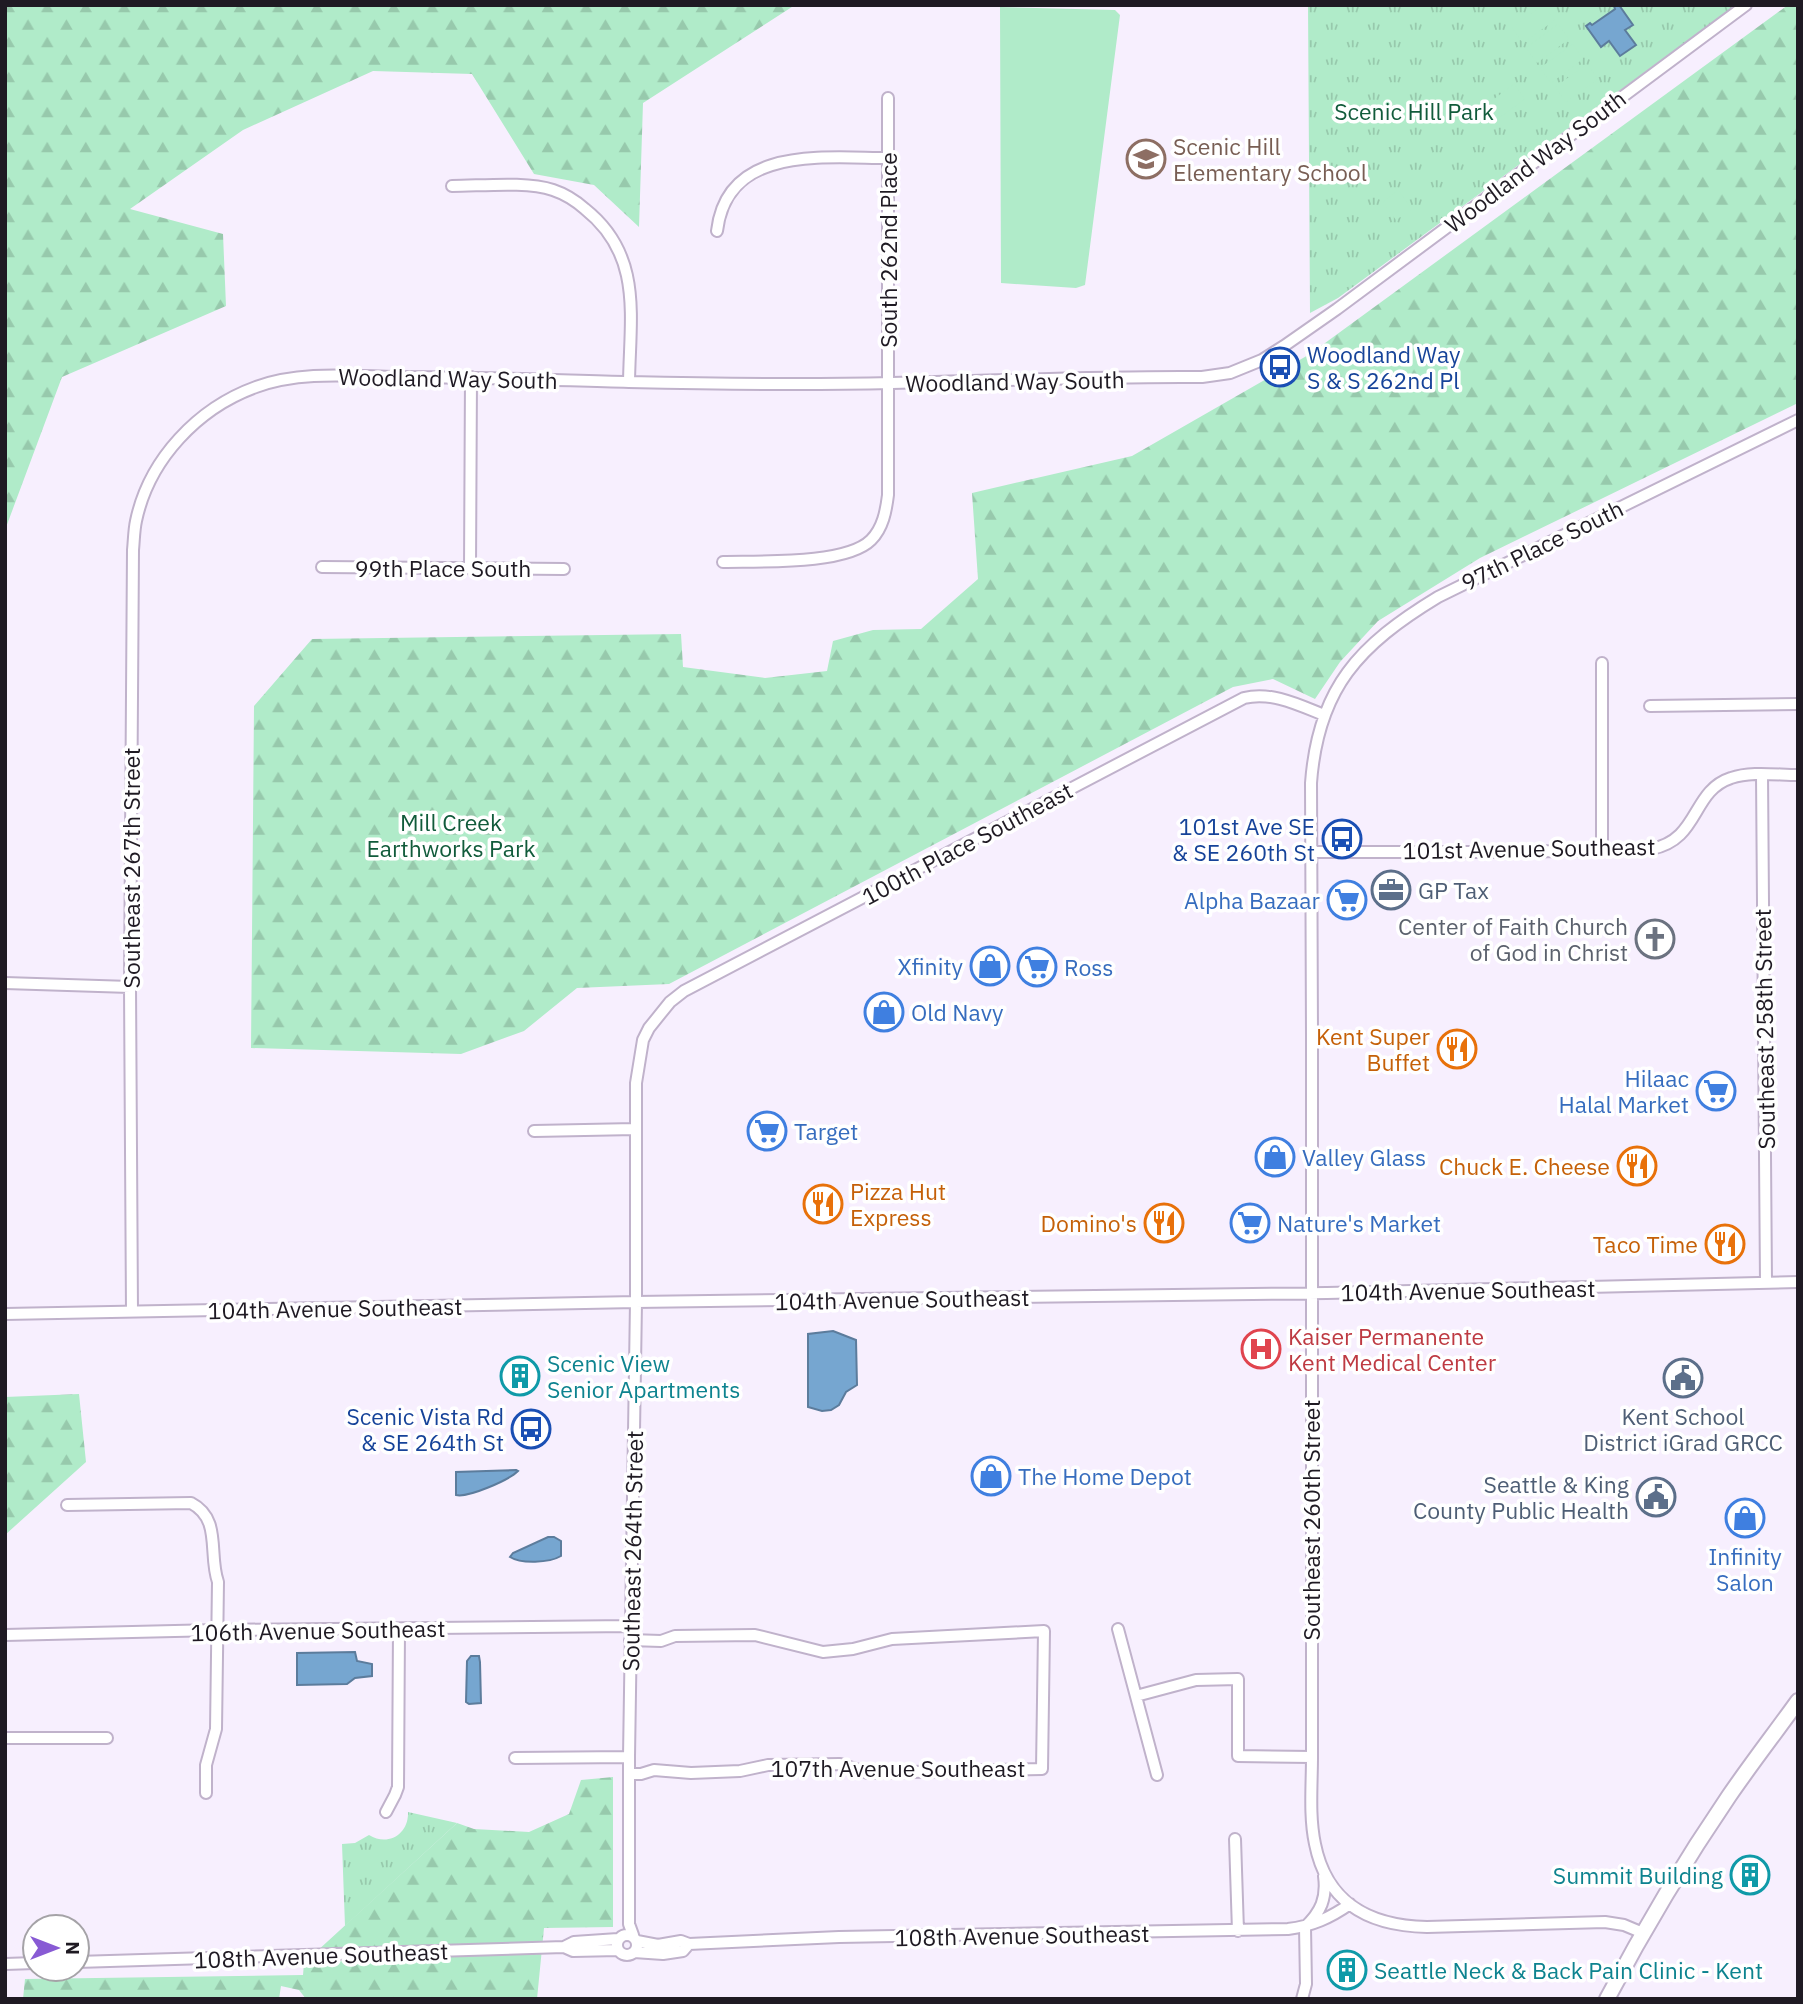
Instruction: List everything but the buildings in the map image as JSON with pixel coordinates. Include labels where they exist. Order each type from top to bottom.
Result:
[{"type":"main road","points":[[1607,1999],[1643,1933],[1730,1795],[1798,1701]]},
{"type":"street","name":"Woodland Way South","points":[[181,436],[217,406],[256,387],[275,381],[317,376],[888,384],[1202,377],[1230,373],[1262,360],[1337,309],[1746,5]]},
{"type":"street","name":"South 262nd Place","points":[[723,562],[831,557],[862,547],[871,540],[881,524],[888,495],[888,97]]},
{"type":"street","points":[[717,231],[719,216],[732,190],[741,181],[768,166],[811,158],[888,158]]},
{"type":"street","points":[[452,186],[531,186],[553,190],[573,199],[594,216],[612,236],[625,262],[630,284],[629,382]]},
{"type":"street","points":[[470,568],[471,377]]},
{"type":"street","name":"97th Place South","points":[[1324,715],[1334,692],[1351,666],[1402,618],[1438,597],[1798,420]]},
{"type":"street","name":"Southeast 267th Street","points":[[132,1312],[132,550],[136,519],[149,484],[181,436]]},
{"type":"street","name":"99th Place South","points":[[321,567],[564,569]]},
{"type":"street","points":[[1602,663],[1602,850]]},
{"type":"street","name":"100th Place Southeast","points":[[640,1053],[649,1028],[670,1002],[684,991],[1244,698],[1256,695],[1271,697],[1324,715]]},
{"type":"street","points":[[1650,706],[1798,704]]},
{"type":"street","name":"Southeast 260th Street","points":[[1324,715],[1313,754],[1311,783],[1311,1757],[1314,1834],[1320,1861],[1335,1889],[1346,1901]]},
{"type":"street","name":"Southeast 258th Street","points":[[1762,775],[1766,1283]]},
{"type":"street","name":"101st Avenue Southeast","points":[[1312,852],[1644,850],[1676,839],[1685,831],[1702,801],[1721,783],[1737,776],[1798,775]]},
{"type":"street","points":[[5,983],[131,987]]},
{"type":"street","name":"Southeast 264th Street","points":[[628,1939],[636,1302],[635,1129],[640,1053]]},
{"type":"street","points":[[534,1131],[635,1129]]},
{"type":"street","name":"104th Avenue Southeast","points":[[5,1314],[1311,1293],[1798,1282]]},
{"type":"street","points":[[67,1505],[191,1503],[204,1512],[212,1530],[213,1570],[218,1582],[216,1729],[206,1765],[206,1793]]},
{"type":"street","name":"106th Avenue Southeast","points":[[5,1635],[630,1626]]},
{"type":"street","points":[[386,1811],[398,1787],[399,1629]]},
{"type":"street","points":[[1118,1629],[1157,1775]]},
{"type":"street","name":"107th Avenue Southeast","points":[[629,1774],[654,1770],[691,1773],[740,1771],[768,1765],[840,1763],[868,1773],[1042,1769],[1044,1631],[892,1639],[853,1649],[823,1652],[755,1635],[675,1636],[660,1641],[630,1640]]},
{"type":"street","points":[[1136,1696],[1196,1680],[1238,1679],[1238,1756],[1311,1757]]},
{"type":"street","points":[[5,1738],[107,1738]]},
{"type":"street","points":[[515,1758],[629,1757]]},
{"type":"street","points":[[1235,1839],[1238,1931]]},
{"type":"street","points":[[1301,1999],[1306,1976],[1305,1927],[1316,1917],[1324,1899],[1324,1870]]},
{"type":"street","points":[[1346,1901],[1379,1921],[1406,1926],[1605,1922],[1624,1925],[1643,1933]]},
{"type":"street","name":"108th Avenue Southeast","points":[[91,1962],[564,1948],[574,1942],[628,1939],[663,1954],[683,1951],[689,1944],[839,1937],[1238,1931],[1305,1927],[1323,1921],[1346,1901]]},
{"type":"green space","points":[[5,5],[795,5],[643,103],[639,227],[594,185],[534,174],[472,74],[373,71],[243,130],[130,209],[223,234],[226,306],[62,377],[5,530]]},
{"type":"green space","name":"Scenic Hill Park","points":[[1308,5],[1736,5],[1338,298],[1310,313]]},
{"type":"green space","points":[[1543,5],[1555,20],[1523,43],[1512,28]]},
{"type":"green space","name":"Mill Creek Earthworks Park","points":[[1788,5],[1798,5],[1798,403],[1480,558],[1378,621],[1340,662],[1315,699],[1273,679],[1233,687],[669,984],[577,988],[524,1031],[461,1054],[251,1048],[254,706],[312,639],[681,634],[683,667],[765,678],[827,671],[833,641],[873,630],[921,629],[978,579],[972,493],[1132,456],[1310,354]]},
{"type":"green space","points":[[1000,7],[1115,10],[1120,15],[1085,285],[1076,288],[1001,283]]},
{"type":"green space","points":[[1558,24],[1569,39],[1537,63],[1526,48]]},
{"type":"green space","points":[[1573,44],[1583,59],[1551,83],[1540,68]]},
{"type":"green space","points":[[1587,64],[1598,79],[1566,102],[1555,87]]},
{"type":"green space","points":[[1514,84],[1525,99],[1492,123],[1482,108]]},
{"type":"green space","points":[[1398,190],[1412,209],[1396,220],[1383,202]]},
{"type":"green space","points":[[79,1394],[86,1462],[5,1535],[5,1397]]},
{"type":"green space","points":[[613,1777],[613,1927],[544,1928],[537,1999],[306,1999],[299,1990],[281,1986],[279,1999],[23,1999],[25,1983],[91,1983],[91,1978],[303,1975],[304,1963],[457,1823],[474,1829],[529,1832],[569,1814],[581,1780]]},
{"type":"green space","points":[[408,1812],[457,1823],[345,1926],[342,1844],[355,1843],[369,1835],[383,1840],[390,1839],[405,1827]]},
{"type":"water","points":[[1619,5],[1633,25],[1625,30],[1636,45],[1620,56],[1609,41],[1601,47],[1586,26],[1590,23],[1592,25],[1615,9],[1614,6]]},
{"type":"water","points":[[833,1331],[856,1340],[857,1385],[846,1392],[839,1405],[822,1411],[808,1407],[808,1334]]},
{"type":"water","points":[[518,1471],[513,1475],[488,1488],[456,1495],[456,1472]]},
{"type":"water","points":[[548,1537],[561,1541],[561,1556],[535,1562],[510,1557],[513,1553]]},
{"type":"water","points":[[355,1652],[357,1661],[372,1664],[372,1676],[355,1678],[347,1684],[297,1685],[297,1653]]},
{"type":"water","points":[[471,1656],[479,1656],[481,1703],[466,1702],[467,1661]]},
{"type":"place","name":"Scenic Hill Elementary School","points":[[1146,159]]},
{"type":"place","name":"Woodland Way S & S 262nd Pl","points":[[1280,367]]},
{"type":"place","name":"101st Ave SE & SE 260th St","points":[[1342,839]]},
{"type":"place","name":"GP Tax","points":[[1391,890]]},
{"type":"place","name":"Alpha Bazaar","points":[[1347,900]]},
{"type":"place","name":"Center of Faith Church of God in Christ","points":[[1655,939]]},
{"type":"place","name":"Xfinity","points":[[990,966]]},
{"type":"place","name":"Ross","points":[[1037,967]]},
{"type":"place","name":"Old Navy","points":[[884,1012]]},
{"type":"place","name":"Kent Super Buffet","points":[[1457,1049]]},
{"type":"place","name":"Hilaac Halal Market","points":[[1716,1091]]},
{"type":"place","name":"Target","points":[[767,1131]]},
{"type":"place","name":"Valley Glass","points":[[1275,1157]]},
{"type":"place","name":"Chuck E. Cheese","points":[[1637,1166]]},
{"type":"place","name":"Pizza Hut Express","points":[[823,1204]]},
{"type":"place","name":"Domino's","points":[[1164,1223]]},
{"type":"place","name":"Nature's Market","points":[[1250,1223]]},
{"type":"place","name":"Taco Time","points":[[1725,1244]]},
{"type":"place","name":"Kaiser Permanente Kent Medical Center","points":[[1261,1349]]},
{"type":"place","name":"Scenic View Senior Apartments","points":[[520,1376]]},
{"type":"place","name":"Kent School District iGrad GRCC","points":[[1683,1378]]},
{"type":"place","name":"Scenic Vista Rd & SE 264th St","points":[[531,1429]]},
{"type":"place","name":"The Home Depot","points":[[991,1476]]},
{"type":"place","name":"Seattle & King County Public Health","points":[[1656,1497]]},
{"type":"place","name":"Infinity Salon","points":[[1745,1518]]},
{"type":"place","name":"Summit Building","points":[[1750,1875]]},
{"type":"place","name":"Seattle Neck & Back Pain Clinic - Kent","points":[[1347,1970]]}]
